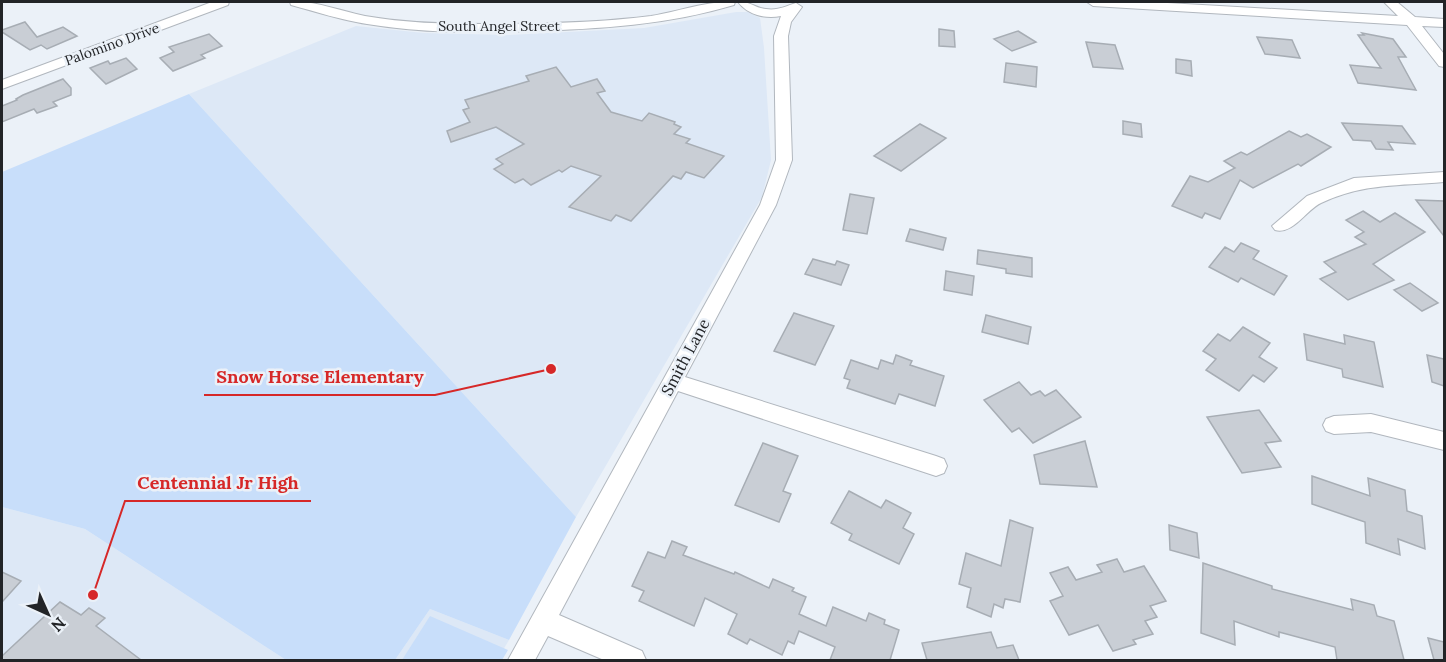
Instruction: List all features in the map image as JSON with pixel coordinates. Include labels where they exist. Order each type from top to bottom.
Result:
[{"type":"street","name":"Palomino Drive","points":[[2,85],[223,2]]},
{"type":"street","name":"South Angel Street","points":[[296,2],[340,15],[364,19],[447,27],[532,28],[649,21],[704,10],[729,2]]},
{"type":"street","points":[[797,6],[811,2]]},
{"type":"street","points":[[1094,2],[1444,23]]},
{"type":"street","points":[[1390,2],[1411,21],[1444,63]]},
{"type":"street","name":"South Angel Street","points":[[704,10],[751,7],[774,13],[797,6]]},
{"type":"street","name":"Smith Lane","points":[[520,660],[768,205],[784,160],[781,36],[784,22],[797,6]]},
{"type":"street","points":[[751,7],[772,23],[781,36]]},
{"type":"street","points":[[1281,226],[1313,200],[1360,182],[1444,177]]},
{"type":"street","points":[[672,381],[936,466]]},
{"type":"street","points":[[1334,425],[1371,423],[1444,441]]},
{"type":"street","points":[[542,621],[633,660]]},
{"type":"shaded area","points":[[736,12],[748,12],[760,18],[771,160],[762,197],[576,517],[189,94],[356,26],[424,33],[509,35],[644,28]],"holes":[[[556,67],[571,87],[604,91],[587,96],[604,102],[608,111],[638,125],[675,122],[674,124],[681,127],[674,134],[689,139],[687,143],[723,156],[704,178],[686,172],[681,179],[673,176],[631,221],[616,215],[611,221],[569,206],[601,176],[602,148],[562,172],[559,170],[531,185],[523,179],[515,183],[496,169],[503,164],[497,159],[524,144],[519,119],[470,122],[463,111],[469,108],[465,100],[529,81],[526,76]]]},
{"type":"shaded area","points":[[189,94],[576,517],[509,640],[430,609],[395,660],[286,660],[85,529],[2,507],[2,172]]},
{"type":"shaded area","points":[[2,507],[85,529],[286,660],[2,660]]},
{"type":"shaded area","points":[[430,609],[509,640],[497,660],[395,660]]},
{"type":"shaded area","points":[[430,616],[508,650],[502,660],[402,660]]},
{"type":"building","points":[[25,22],[37,37],[63,27],[77,36],[47,49],[41,45],[30,50],[2,32],[2,30]]},
{"type":"building","points":[[939,29],[954,31],[955,47],[939,46]]},
{"type":"building","points":[[1018,31],[1036,42],[1012,51],[994,39]]},
{"type":"building","points":[[1362,33],[1393,39],[1406,57],[1398,57],[1416,90],[1358,83],[1350,65],[1381,68],[1358,35],[1364,35]]},
{"type":"building","points":[[209,34],[222,46],[201,55],[205,58],[173,71],[160,58],[174,52],[169,47]]},
{"type":"building","points":[[1257,37],[1292,40],[1300,58],[1265,54]]},
{"type":"building","points":[[1086,42],[1115,45],[1123,69],[1093,67]]},
{"type":"building","points":[[126,58],[137,69],[106,84],[90,68],[108,61],[110,64]]},
{"type":"building","points":[[1176,59],[1191,61],[1192,76],[1176,73]]},
{"type":"building","points":[[1006,63],[1037,67],[1036,87],[1004,82]]},
{"type":"building","points":[[556,67],[571,87],[597,79],[605,91],[597,93],[611,112],[642,121],[649,113],[675,122],[674,124],[681,127],[674,134],[690,139],[686,143],[724,156],[704,178],[686,172],[681,179],[673,176],[631,221],[616,215],[611,221],[569,207],[601,176],[571,166],[531,185],[523,179],[515,183],[494,169],[503,164],[496,159],[524,144],[496,127],[451,142],[447,131],[470,122],[463,110],[469,108],[465,100],[529,81],[526,76]]},
{"type":"building","points":[[63,79],[71,88],[71,95],[53,102],[57,106],[37,113],[34,109],[2,122],[2,106]]},
{"type":"building","points":[[1123,121],[1141,124],[1142,137],[1123,134]]},
{"type":"building","points":[[1342,123],[1402,126],[1415,144],[1388,142],[1393,150],[1376,149],[1371,141],[1353,140]]},
{"type":"building","points":[[920,124],[946,138],[901,171],[874,156]]},
{"type":"building","points":[[1289,131],[1301,137],[1307,134],[1331,147],[1301,166],[1298,164],[1253,188],[1240,180],[1220,219],[1205,213],[1202,218],[1172,206],[1190,176],[1208,182],[1235,168],[1224,161],[1241,152],[1247,155]]},
{"type":"building","points":[[850,194],[874,198],[867,234],[843,230]]},
{"type":"building","points":[[1416,200],[1444,201],[1444,236]]},
{"type":"building","points":[[1363,211],[1380,222],[1395,213],[1425,232],[1373,264],[1394,280],[1348,300],[1320,279],[1336,272],[1324,262],[1366,244],[1355,237],[1364,232],[1346,220]]},
{"type":"building","points":[[910,229],[946,238],[943,250],[906,241]]},
{"type":"building","points":[[1241,243],[1259,251],[1253,259],[1287,276],[1274,295],[1241,278],[1238,282],[1209,267],[1225,247],[1234,252]]},
{"type":"building","points":[[978,250],[1032,258],[1032,277],[1006,273],[1006,269],[977,264]]},
{"type":"building","points":[[813,259],[835,265],[837,261],[849,265],[841,285],[805,274]]},
{"type":"building","points":[[946,271],[974,276],[972,295],[944,290]]},
{"type":"building","points":[[1410,283],[1438,303],[1422,311],[1394,290]]},
{"type":"building","points":[[794,313],[834,326],[815,365],[774,351]]},
{"type":"building","points":[[986,315],[1031,327],[1028,344],[982,332]]},
{"type":"building","points":[[1243,327],[1270,343],[1259,357],[1277,368],[1264,382],[1253,375],[1239,391],[1206,370],[1216,359],[1203,351],[1218,334],[1230,341]]},
{"type":"building","points":[[1304,334],[1345,344],[1344,335],[1374,342],[1383,387],[1343,377],[1342,369],[1307,360]]},
{"type":"building","points":[[896,355],[912,361],[910,365],[944,376],[935,406],[899,394],[895,404],[847,388],[850,380],[844,378],[851,360],[878,369],[881,360],[893,364]]},
{"type":"building","points":[[1427,355],[1444,359],[1444,386],[1432,382]]},
{"type":"building","points":[[1019,382],[1031,395],[1040,391],[1045,396],[1056,390],[1081,417],[1033,443],[1019,428],[1012,432],[984,400]]},
{"type":"building","points":[[1259,410],[1281,441],[1265,443],[1281,467],[1242,473],[1207,417]]},
{"type":"building","points":[[1085,441],[1097,487],[1040,484],[1034,455]]},
{"type":"building","points":[[763,443],[798,456],[783,491],[791,494],[779,522],[735,505]]},
{"type":"building","points":[[1312,476],[1370,496],[1368,478],[1405,490],[1407,511],[1422,516],[1425,549],[1398,539],[1400,555],[1366,543],[1365,522],[1312,504]]},
{"type":"building","points":[[849,491],[881,508],[886,500],[911,513],[903,528],[914,534],[899,564],[849,540],[852,534],[831,523]]},
{"type":"building","points":[[1010,520],[1033,528],[1020,602],[1005,599],[1003,608],[994,604],[991,617],[967,607],[971,588],[959,584],[966,553],[1001,566]]},
{"type":"building","points":[[1169,525],[1197,533],[1199,558],[1170,550]]},
{"type":"building","points":[[672,541],[687,547],[683,555],[734,574],[735,572],[769,588],[773,579],[794,588],[792,591],[806,597],[799,614],[826,626],[833,607],[866,621],[869,613],[885,620],[884,624],[899,630],[890,660],[830,660],[835,647],[799,631],[794,644],[788,641],[782,655],[750,639],[747,644],[728,634],[737,614],[705,598],[694,626],[639,601],[644,591],[632,586],[648,552],[665,558]]},
{"type":"building","points":[[1117,559],[1124,572],[1144,566],[1166,601],[1150,606],[1157,617],[1145,621],[1153,634],[1133,640],[1136,644],[1113,651],[1098,625],[1069,635],[1050,601],[1063,596],[1050,573],[1068,567],[1076,580],[1102,572],[1097,565]]},
{"type":"building","points":[[1203,563],[1272,586],[1272,589],[1353,610],[1351,599],[1374,605],[1377,616],[1394,621],[1404,660],[1337,660],[1335,647],[1279,632],[1279,637],[1234,621],[1235,645],[1201,633]]},
{"type":"building","points":[[2,572],[21,581],[2,602]]},
{"type":"building","points":[[60,602],[81,615],[89,608],[105,618],[96,626],[141,660],[2,660],[2,656]]},
{"type":"building","points":[[991,632],[997,648],[1013,645],[1019,660],[927,660],[922,643]]},
{"type":"building","points":[[1428,638],[1444,642],[1444,660],[1434,660]]},
{"type":"place","name":"Snow Horse Elementary","points":[[551,369]]},
{"type":"place","name":"Centennial Jr High","points":[[93,595]]}]
